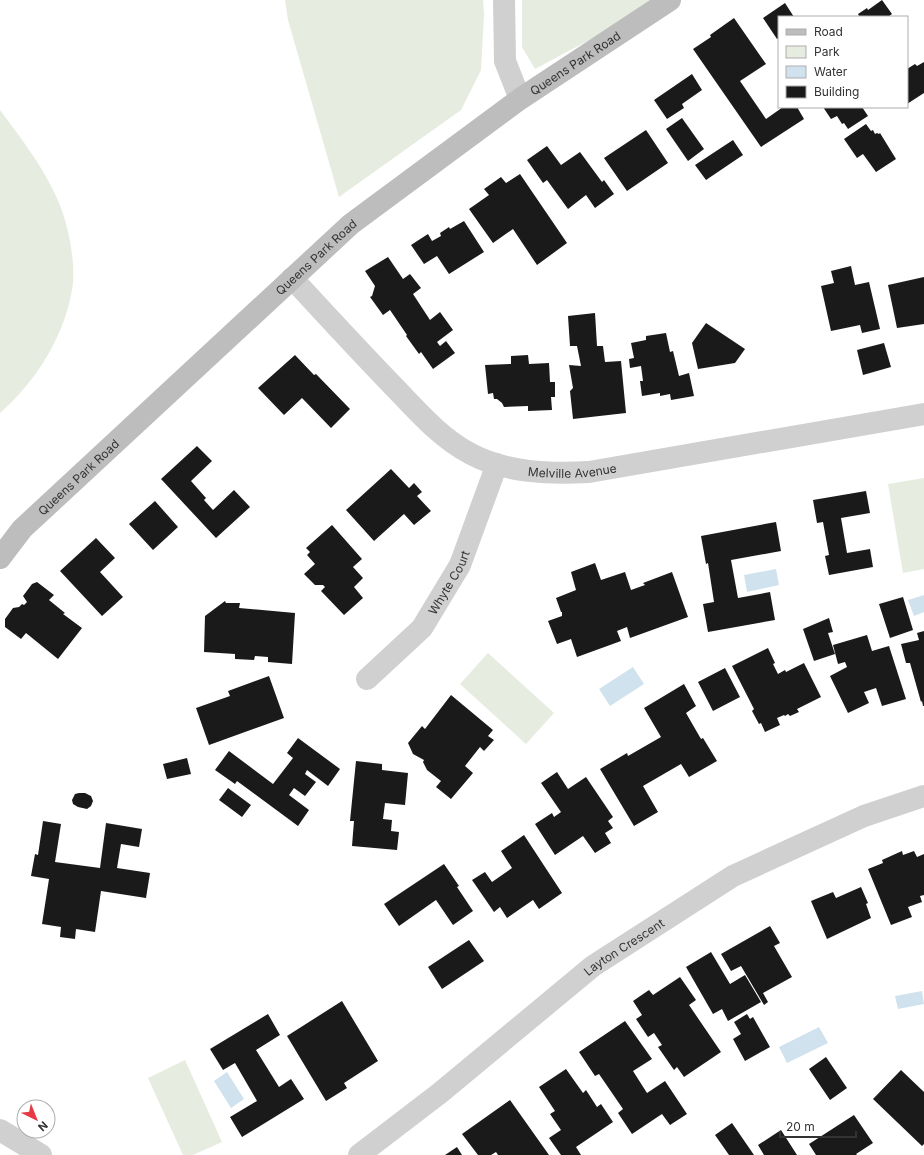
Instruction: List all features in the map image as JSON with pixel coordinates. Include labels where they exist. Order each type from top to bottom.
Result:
[{"type":"main road","name":"Queens Park Road","points":[[0,558],[22,528],[351,224],[520,99],[670,0]]},
{"type":"street","points":[[504,0],[505,61],[520,99]]},
{"type":"street","name":"Melville Avenue","points":[[292,278],[364,357],[428,422],[451,443],[472,455],[522,471],[559,473],[589,472],[924,414]]},
{"type":"street","name":"Whyte Court","points":[[367,679],[422,628],[460,565],[497,464]]},
{"type":"street","name":"Layton Crescent","points":[[359,1155],[440,1093],[593,966],[733,876],[864,816],[924,796]]},
{"type":"street","points":[[0,1130],[41,1155]]},
{"type":"green space","points":[[285,0],[483,0],[484,14],[481,70],[461,110],[339,197],[288,20]]},
{"type":"green space","points":[[522,0],[664,0],[535,69],[522,47]]},
{"type":"green space","points":[[0,110],[37,161],[55,194],[63,214],[69,237],[73,261],[73,283],[70,301],[64,319],[48,354],[38,371],[26,386],[0,413]]},
{"type":"green space","points":[[924,478],[924,569],[903,573],[888,484]]},
{"type":"green space","points":[[488,653],[554,713],[526,744],[460,684]]},
{"type":"green space","points":[[185,1060],[222,1142],[193,1155],[183,1155],[148,1078]]},
{"type":"water","points":[[776,569],[779,585],[747,592],[744,575]]},
{"type":"water","points":[[924,595],[924,612],[914,616],[908,600]]},
{"type":"water","points":[[633,667],[644,684],[610,706],[599,689]]},
{"type":"water","points":[[922,991],[924,1004],[898,1009],[895,996]]},
{"type":"water","points":[[819,1027],[828,1043],[787,1063],[779,1047]]},
{"type":"water","points":[[227,1072],[244,1099],[231,1108],[214,1081]]},
{"type":"building","points":[[882,0],[892,14],[889,16],[859,16],[858,14],[867,8],[868,10]]},
{"type":"building","points":[[785,3],[793,16],[778,16],[777,39],[763,18]]},
{"type":"building","points":[[734,18],[766,64],[740,81],[766,119],[782,108],[798,108],[804,119],[761,147],[693,49],[711,37],[710,35]]},
{"type":"building","points":[[924,62],[924,93],[908,103],[908,68],[915,64],[917,66]]},
{"type":"building","points":[[692,74],[702,90],[682,104],[684,108],[667,119],[654,100]]},
{"type":"building","points":[[824,108],[863,108],[868,116],[848,129],[844,123],[842,124],[837,116],[831,119]]},
{"type":"building","points":[[682,118],[704,149],[688,161],[666,129]]},
{"type":"building","points":[[866,124],[875,134],[880,133],[896,159],[876,172],[863,154],[857,158],[844,139]]},
{"type":"building","points":[[646,130],[668,163],[627,191],[604,158]]},
{"type":"building","points":[[733,140],[743,155],[706,180],[695,165]]},
{"type":"building","points":[[547,146],[561,165],[580,152],[602,182],[604,180],[614,194],[595,208],[586,195],[568,209],[547,180],[543,183],[527,160]]},
{"type":"building","points":[[520,174],[567,243],[537,265],[513,229],[493,243],[469,209],[489,195],[484,189],[501,177],[506,183]]},
{"type":"building","points":[[464,221],[484,252],[449,274],[437,256],[424,264],[411,245],[428,234],[432,241],[441,236],[440,233],[449,227],[450,229]]},
{"type":"building","points":[[388,257],[403,279],[410,274],[421,288],[413,294],[430,320],[440,312],[453,330],[437,342],[440,346],[446,341],[455,353],[433,369],[421,352],[419,354],[390,310],[383,315],[370,297],[372,296],[375,286],[365,271]]},
{"type":"building","points":[[851,266],[855,285],[869,282],[880,329],[862,333],[860,325],[831,331],[821,286],[834,283],[831,271]]},
{"type":"building","points":[[924,277],[924,324],[897,328],[888,285]]},
{"type":"building","points":[[595,313],[597,346],[603,346],[605,362],[621,361],[626,413],[573,419],[570,391],[573,388],[569,365],[581,366],[577,346],[570,346],[568,316]]},
{"type":"building","points":[[706,323],[745,349],[735,363],[698,369],[692,343]]},
{"type":"building","points":[[666,333],[670,352],[673,351],[679,376],[689,373],[694,396],[671,400],[670,394],[660,396],[660,393],[642,396],[640,381],[643,381],[641,366],[630,368],[629,359],[634,358],[631,343],[646,340],[646,336]]},
{"type":"building","points":[[884,343],[891,367],[863,375],[857,350]]},
{"type":"building","points":[[295,355],[350,409],[331,428],[302,398],[284,415],[258,388]]},
{"type":"building","points":[[528,355],[529,364],[549,363],[550,382],[555,382],[555,397],[551,397],[552,410],[528,411],[528,406],[504,407],[497,399],[494,399],[493,393],[488,394],[485,365],[511,364],[511,356]]},
{"type":"building","points":[[197,446],[212,461],[191,481],[206,498],[204,500],[213,510],[234,490],[250,507],[216,538],[161,479]]},
{"type":"building","points":[[391,469],[409,488],[414,483],[422,492],[417,496],[431,511],[414,525],[404,514],[374,541],[346,510]]},
{"type":"building","points":[[866,491],[870,513],[841,518],[847,553],[870,549],[873,567],[829,575],[825,556],[829,555],[823,522],[817,523],[813,500]]},
{"type":"building","points":[[155,501],[178,527],[153,550],[129,524]]},
{"type":"building","points":[[776,522],[781,551],[731,560],[738,598],[770,592],[775,620],[708,632],[703,604],[714,602],[708,563],[706,564],[701,536]]},
{"type":"building","points":[[332,525],[362,559],[353,567],[363,578],[354,587],[363,598],[344,615],[321,591],[325,587],[323,585],[315,585],[304,574],[315,564],[307,555],[310,552],[306,548]]},
{"type":"building","points":[[96,538],[115,558],[100,572],[123,597],[102,616],[60,571]]},
{"type":"building","points":[[595,563],[601,580],[625,572],[631,590],[645,585],[643,583],[672,572],[688,617],[630,638],[627,627],[617,631],[621,641],[577,657],[571,639],[557,644],[548,621],[562,616],[562,612],[556,598],[576,590],[571,572]]},
{"type":"building","points":[[37,582],[54,595],[49,600],[65,613],[63,614],[82,628],[58,659],[26,633],[21,639],[5,627],[5,619],[13,608],[19,607],[22,604],[24,605],[27,602],[23,596],[32,584]]},
{"type":"building","points":[[903,597],[913,630],[890,638],[879,604]]},
{"type":"building","points":[[225,601],[226,603],[240,603],[239,608],[295,613],[292,664],[268,662],[268,657],[255,656],[254,660],[235,659],[235,654],[204,652],[205,616]]},
{"type":"building","points":[[829,618],[833,632],[828,633],[835,654],[814,661],[803,629]]},
{"type":"building","points":[[924,631],[923,706],[910,663],[906,663],[901,644],[919,640],[917,633]]},
{"type":"building","points":[[867,635],[872,651],[889,646],[906,699],[882,706],[876,688],[864,692],[869,703],[848,713],[830,676],[847,667],[845,662],[838,664],[833,645]]},
{"type":"building","points":[[768,648],[778,674],[785,670],[786,672],[804,663],[821,697],[797,709],[799,712],[790,716],[788,714],[777,718],[780,725],[765,732],[761,723],[759,724],[752,711],[754,709],[732,666]]},
{"type":"building","points":[[725,668],[740,697],[713,711],[698,682]]},
{"type":"building","points":[[269,676],[284,718],[209,745],[196,708],[230,696],[228,691]]},
{"type":"building","points":[[684,684],[696,706],[686,713],[701,739],[703,738],[717,761],[689,777],[681,764],[643,786],[658,812],[634,826],[600,769],[627,753],[628,756],[661,737],[644,708]]},
{"type":"building","points":[[451,695],[493,730],[488,736],[494,740],[484,751],[480,747],[465,766],[473,773],[451,799],[436,787],[441,781],[427,770],[423,762],[424,760],[413,754],[408,743],[422,726],[425,729]]},
{"type":"building","points":[[298,738],[340,769],[328,786],[307,770],[305,774],[316,782],[305,796],[294,788],[289,795],[309,810],[298,826],[237,781],[235,784],[215,770],[229,751],[273,784],[293,758],[287,753]]},
{"type":"building","points":[[187,758],[191,774],[167,779],[163,764]]},
{"type":"building","points":[[356,761],[382,764],[382,770],[408,773],[405,805],[385,803],[383,819],[392,820],[391,831],[399,832],[397,850],[352,846],[354,821],[350,821]]},
{"type":"building","points":[[557,772],[568,789],[586,777],[613,817],[608,821],[613,828],[605,833],[611,843],[595,853],[583,836],[555,855],[535,824],[552,813],[554,817],[561,812],[541,783]]},
{"type":"building","points":[[228,788],[251,805],[242,817],[219,800]]},
{"type":"building","points":[[85,793],[91,796],[93,801],[91,806],[87,809],[73,804],[72,800],[75,794]]},
{"type":"building","points":[[43,821],[61,824],[55,862],[100,868],[106,823],[142,829],[139,847],[121,844],[117,868],[150,873],[146,898],[101,891],[95,932],[76,929],[75,939],[60,937],[61,927],[42,924],[49,879],[31,876],[35,854],[38,855]]},
{"type":"building","points":[[524,835],[562,893],[539,909],[533,900],[507,918],[500,907],[494,912],[472,880],[485,872],[492,882],[512,868],[501,851]]},
{"type":"building","points":[[902,851],[903,855],[914,851],[917,857],[924,854],[924,895],[920,896],[922,902],[908,907],[912,917],[891,925],[868,869],[883,863],[882,860]]},
{"type":"building","points":[[444,864],[459,886],[457,887],[473,911],[453,925],[436,900],[399,926],[384,904]]},
{"type":"building","points":[[861,887],[868,903],[866,904],[871,918],[827,939],[811,901],[833,892],[836,898]]},
{"type":"building","points":[[770,926],[780,943],[774,946],[792,977],[763,993],[768,1002],[764,1005],[741,966],[731,971],[721,954]]},
{"type":"building","points":[[469,940],[484,961],[442,989],[428,967]]},
{"type":"building","points":[[711,952],[730,984],[745,975],[761,1002],[728,1021],[722,1009],[713,1014],[686,967]]},
{"type":"building","points":[[680,977],[696,1000],[689,1005],[721,1052],[684,1077],[677,1067],[674,1070],[658,1047],[662,1045],[654,1033],[648,1037],[636,1019],[642,1015],[633,1001],[649,990],[653,995]]},
{"type":"building","points":[[342,1001],[378,1061],[344,1083],[347,1088],[326,1101],[287,1036]]},
{"type":"building","points":[[268,1014],[280,1035],[256,1050],[279,1087],[291,1079],[304,1099],[242,1137],[230,1117],[257,1101],[235,1063],[223,1070],[210,1049]]},
{"type":"building","points":[[747,1014],[750,1019],[753,1017],[770,1047],[745,1061],[733,1039],[741,1034],[734,1022]]},
{"type":"building","points":[[625,1021],[652,1059],[633,1071],[647,1093],[665,1081],[687,1114],[670,1125],[662,1114],[632,1134],[618,1113],[623,1109],[599,1074],[595,1076],[579,1052]]},
{"type":"building","points":[[826,1057],[847,1088],[830,1100],[809,1069]]},
{"type":"building","points":[[566,1069],[583,1093],[586,1090],[597,1107],[601,1104],[613,1122],[576,1147],[581,1155],[561,1155],[549,1138],[561,1130],[550,1114],[555,1111],[539,1087]]},
{"type":"building","points":[[901,1070],[924,1092],[924,1144],[922,1146],[873,1099]]},
{"type":"building","points":[[510,1100],[549,1155],[498,1155],[496,1152],[491,1155],[478,1155],[462,1134]]},
{"type":"building","points":[[854,1115],[873,1143],[856,1154],[857,1155],[816,1155],[809,1144]]},
{"type":"building","points":[[732,1123],[754,1155],[729,1155],[715,1135]]},
{"type":"building","points":[[781,1130],[797,1155],[764,1155],[758,1145]]},
{"type":"building","points":[[457,1147],[462,1155],[445,1155]]}]
